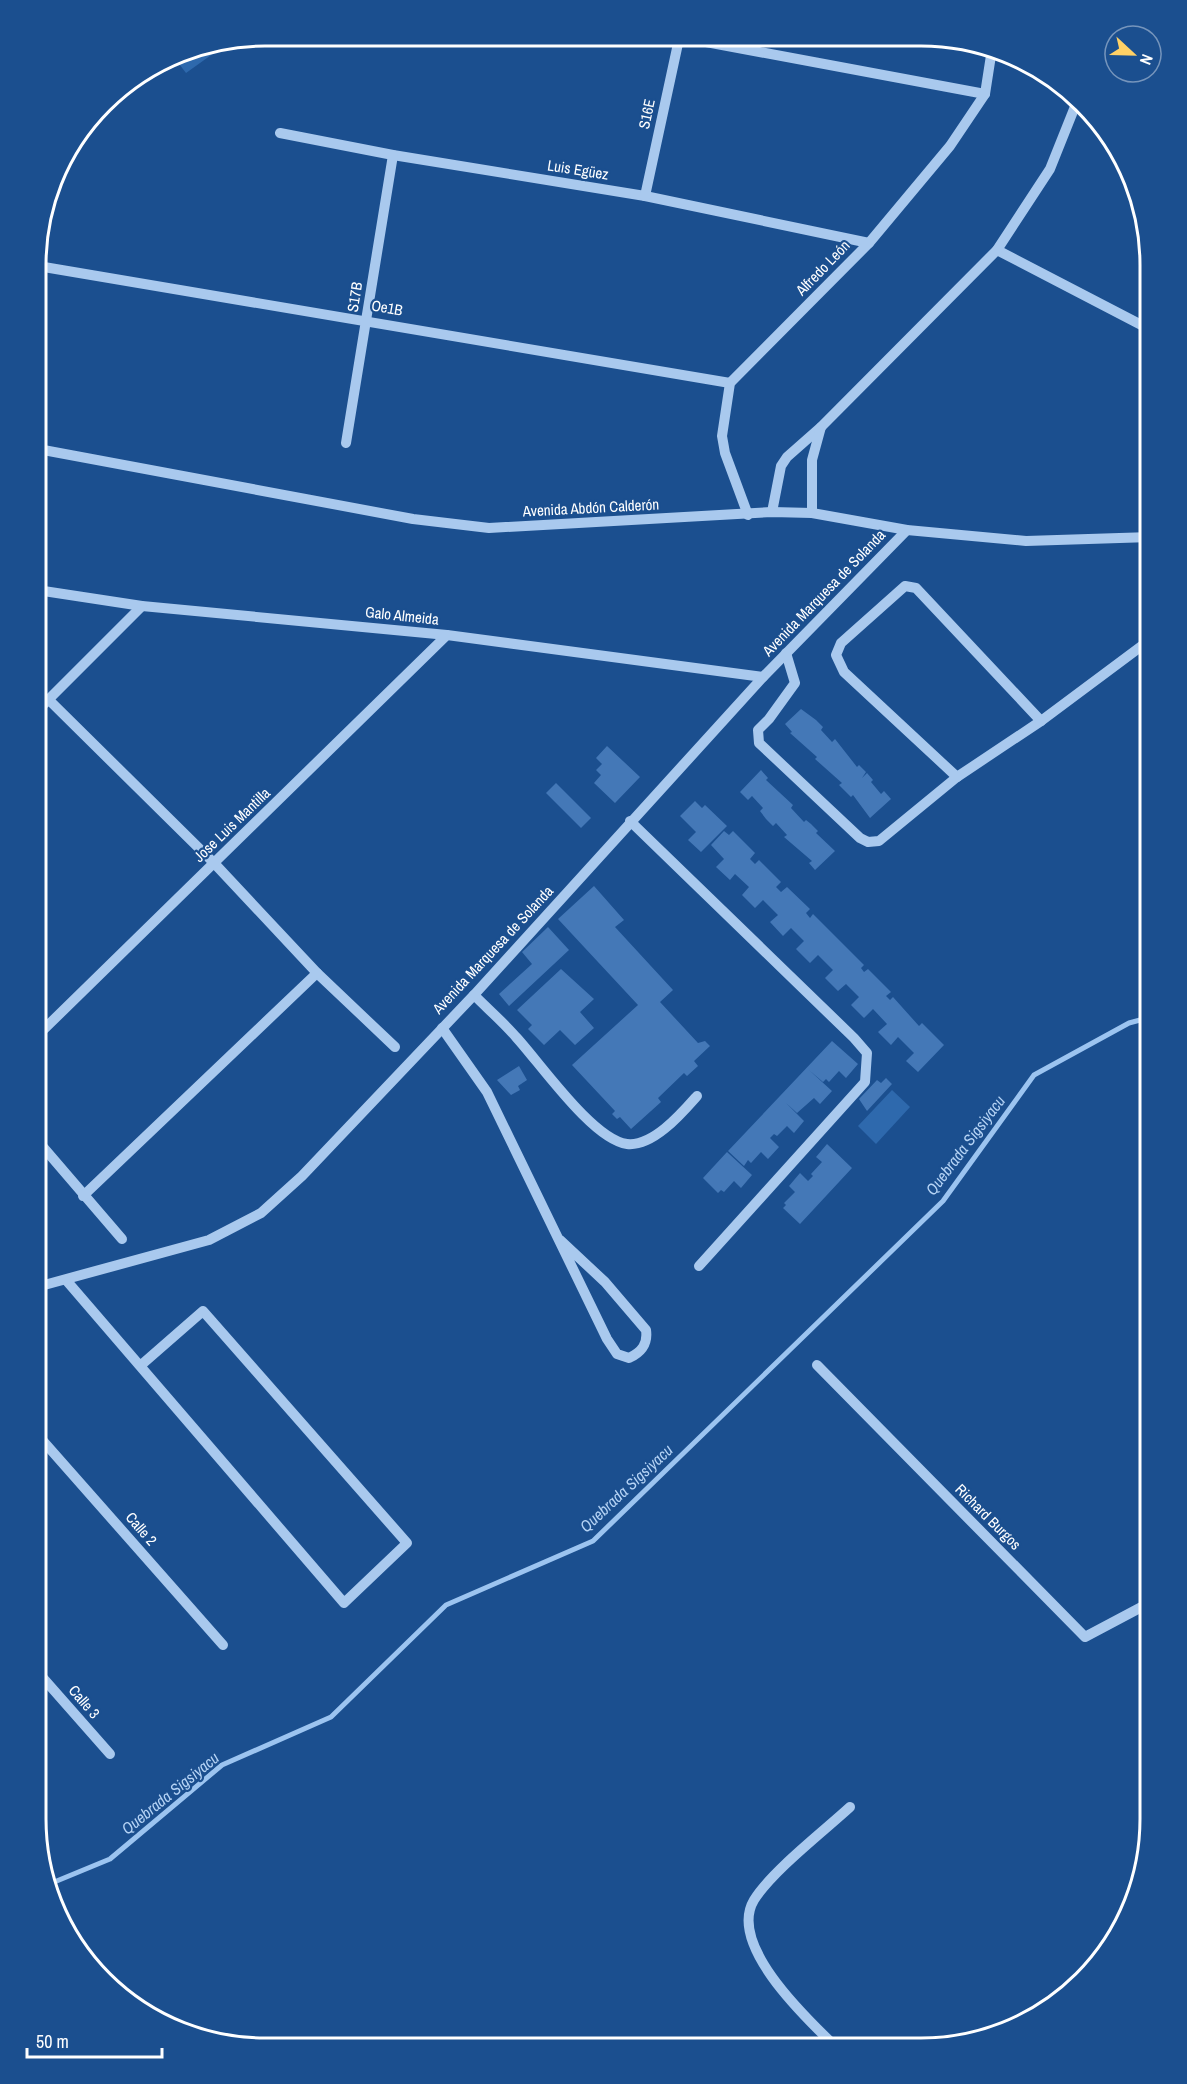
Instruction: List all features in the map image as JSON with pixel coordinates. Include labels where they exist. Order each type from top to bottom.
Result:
[{"type":"street","name":"S16E","points":[[645,196],[677,46]]},
{"type":"street","points":[[727,46],[984,94]]},
{"type":"street","name":"Alfredo León","points":[[730,383],[869,243],[950,146],[984,94],[991,58]]},
{"type":"street","points":[[772,512],[781,466],[787,457],[821,427],[997,250],[1050,169],[1074,109]]},
{"type":"street","name":"Luis Egüez","points":[[280,133],[393,155],[645,196],[869,243]]},
{"type":"street","name":"S17B","points":[[346,443],[393,155]]},
{"type":"street","points":[[997,250],[1140,324]]},
{"type":"street","name":"Oe1B","points":[[46,267],[730,383]]},
{"type":"street","points":[[730,383],[722,436],[725,453],[748,515]]},
{"type":"street","points":[[812,513],[812,460],[821,427]]},
{"type":"street","name":"Avenida Abdón Calderón","points":[[46,450],[413,519],[489,528],[772,512],[812,513],[906,530],[1026,541],[1140,537]]},
{"type":"street","name":"Avenida Marquesa de Solanda","points":[[46,1285],[210,1240],[261,1213],[302,1176],[474,995],[763,677],[906,530]]},
{"type":"street","points":[[957,777],[844,672],[836,655],[841,643],[905,586],[916,588],[1041,721]]},
{"type":"street","name":"Galo Almeida","points":[[46,592],[142,606],[447,635],[763,677]]},
{"type":"street","points":[[46,703],[142,606]]},
{"type":"street","name":"Jose Luis Mantilla","points":[[46,1027],[447,635]]},
{"type":"street","points":[[786,653],[795,683],[769,719],[758,730],[759,743],[860,838],[868,842],[879,841],[957,777],[1041,721],[1140,647]]},
{"type":"street","points":[[49,700],[214,863],[317,972],[395,1047]]},
{"type":"street","points":[[630,821],[867,1053],[865,1082],[699,1266]]},
{"type":"street","points":[[83,1196],[317,972]]},
{"type":"street","points":[[474,995],[516,1037],[579,1111],[606,1136],[628,1144],[651,1137],[672,1124],[697,1096]]},
{"type":"street","points":[[442,1028],[487,1092],[616,1354],[629,1358],[641,1352],[648,1339],[643,1324],[605,1282],[560,1240]]},
{"type":"street","points":[[46,1151],[122,1239]]},
{"type":"street","points":[[66,1280],[140,1366],[344,1602],[407,1543],[203,1311],[140,1366]]},
{"type":"street","name":"Richard Burgos","points":[[817,1365],[1085,1637],[1140,1607]]},
{"type":"street","name":"Calle 2","points":[[46,1444],[223,1645]]},
{"type":"street","name":"Calle 3","points":[[46,1681],[110,1754]]},
{"type":"street","points":[[827,2038],[788,2000],[753,1943],[749,1924],[753,1902],[767,1883],[850,1807]]},
{"type":"shaded area","points":[[214,53],[186,73],[179,64]]},
{"type":"shaded area","points":[[892,1090],[910,1107],[876,1144],[858,1126]]},
{"type":"building","points":[[801,709],[823,727],[821,730],[832,742],[835,739],[857,767],[859,765],[866,772],[862,778],[867,773],[881,794],[884,791],[891,799],[870,818],[853,795],[851,797],[839,785],[842,783],[790,733],[792,732],[785,724]]},
{"type":"building","points":[[607,746],[640,777],[615,803],[594,783],[601,775],[596,770],[602,764],[596,758]]},
{"type":"building","points":[[761,770],[768,778],[766,780],[793,805],[791,808],[804,822],[806,820],[811,824],[818,831],[816,833],[835,851],[815,870],[809,863],[812,861],[784,837],[787,835],[776,823],[773,826],[766,819],[760,811],[763,808],[752,796],[748,800],[740,792]]},
{"type":"building","points":[[556,783],[591,818],[581,828],[546,793]]},
{"type":"building","points":[[695,801],[702,808],[705,805],[727,826],[701,852],[688,840],[696,832],[680,816]]},
{"type":"building","points":[[724,831],[729,835],[733,831],[755,853],[750,859],[755,864],[759,860],[781,882],[776,887],[781,892],[787,887],[810,909],[806,913],[810,918],[813,914],[864,965],[861,968],[864,972],[868,969],[891,992],[886,996],[890,1000],[893,997],[919,1026],[922,1023],[944,1045],[918,1072],[906,1061],[914,1053],[898,1037],[891,1045],[878,1032],[887,1024],[873,1009],[864,1018],[851,1005],[859,997],[846,984],[838,991],[825,978],[833,970],[818,955],[810,963],[796,949],[804,941],[791,928],[783,936],[770,922],[778,915],[763,900],[755,908],[742,895],[749,887],[735,874],[730,880],[716,867],[724,859],[711,845]]},
{"type":"building","points":[[594,886],[624,920],[615,927],[673,990],[660,1002],[698,1043],[705,1041],[710,1046],[694,1061],[698,1066],[687,1076],[684,1073],[658,1098],[661,1102],[631,1129],[620,1117],[617,1119],[612,1114],[615,1111],[572,1065],[638,1005],[558,919]]},
{"type":"building","points":[[548,927],[569,950],[509,1006],[499,994],[532,964],[522,952]]},
{"type":"building","points":[[561,969],[594,999],[580,1012],[594,1028],[575,1045],[560,1030],[544,1045],[528,1029],[532,1025],[517,1010]]},
{"type":"building","points":[[832,1041],[858,1064],[846,1078],[839,1071],[829,1082],[826,1079],[823,1082],[809,1070],[832,1091],[820,1104],[814,1098],[797,1113],[786,1103],[804,1121],[794,1133],[787,1126],[777,1136],[774,1134],[770,1138],[779,1147],[768,1159],[761,1152],[751,1163],[748,1160],[744,1166],[728,1151]]},
{"type":"building","points":[[519,1066],[527,1080],[518,1086],[520,1090],[511,1095],[497,1080]]},
{"type":"building","points":[[886,1078],[892,1084],[867,1111],[859,1099],[877,1080],[881,1083]]},
{"type":"building","points":[[827,1144],[852,1168],[800,1224],[783,1208],[786,1205],[784,1203],[795,1192],[789,1186],[800,1173],[808,1181],[813,1176],[811,1174],[822,1162],[816,1157]]},
{"type":"building","points":[[727,1152],[752,1175],[741,1188],[734,1181],[724,1192],[721,1190],[718,1193],[703,1178]]},
{"type":"waterway","name":"Quebrada Sigsiyacu","points":[[56,1881],[110,1859],[222,1765],[331,1717],[446,1605],[593,1541],[943,1201],[1034,1075],[1129,1023],[1140,1020]]}]
